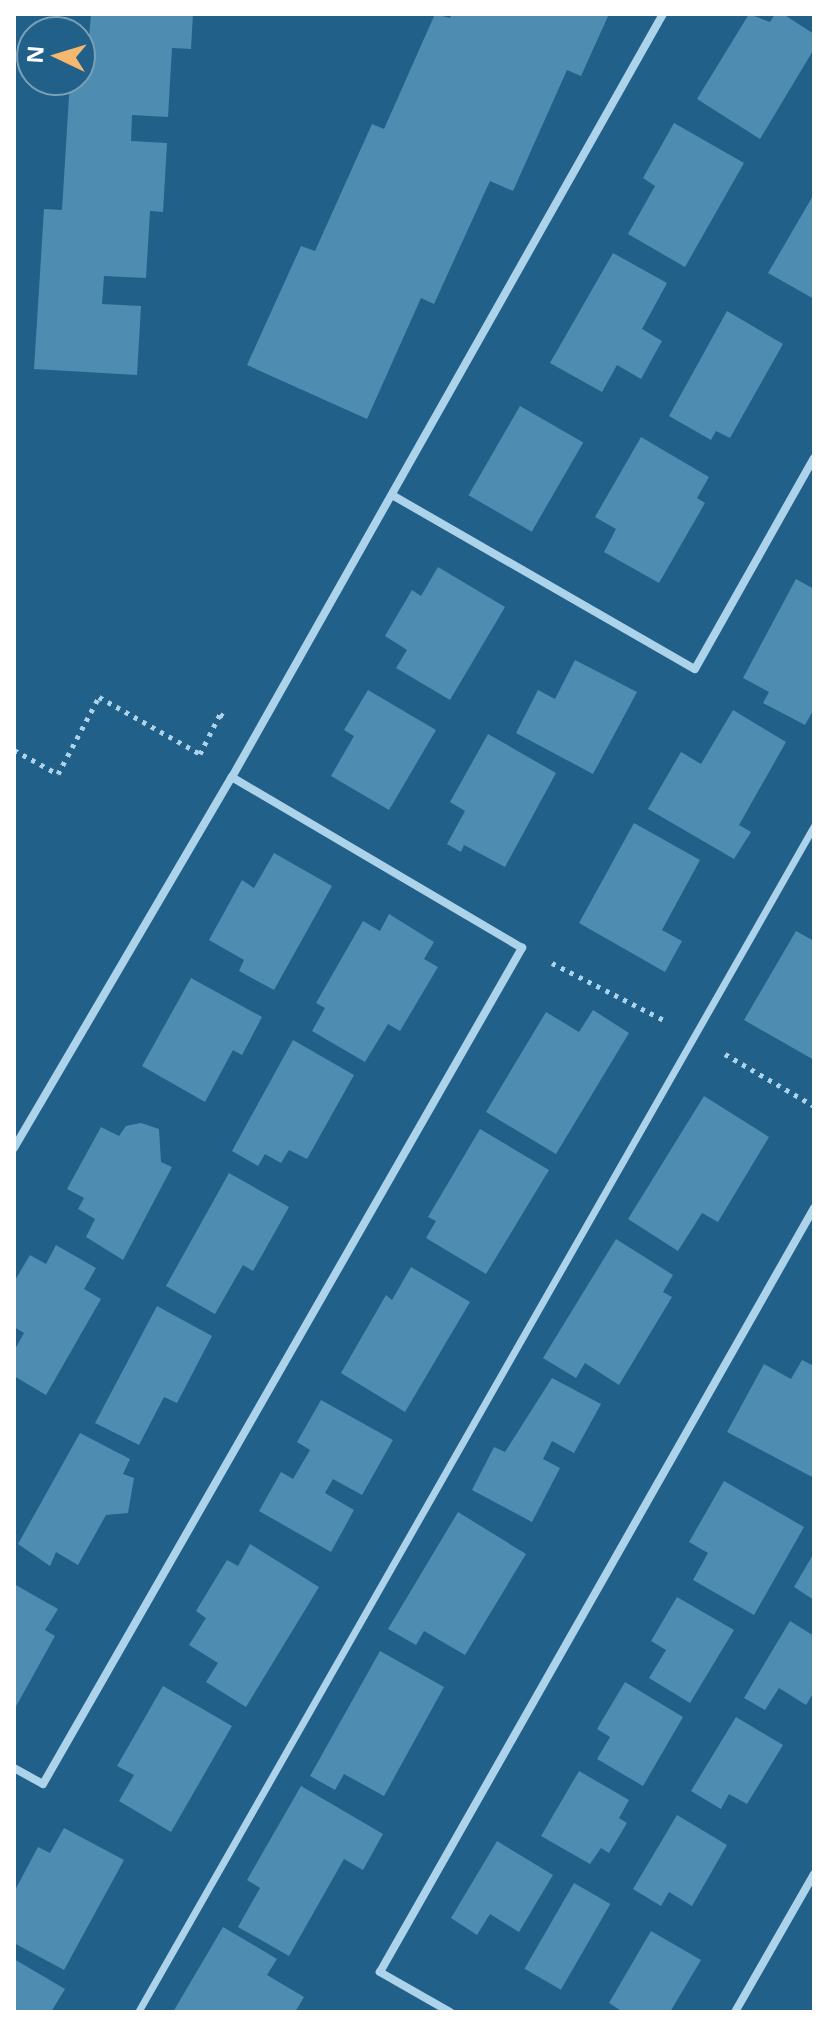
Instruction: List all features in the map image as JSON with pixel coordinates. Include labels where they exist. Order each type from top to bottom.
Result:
[{"type":"street","points":[[14,1148],[232,777],[663,14]]},
{"type":"street","points":[[392,495],[695,669],[814,458]]},
{"type":"street","points":[[14,1768],[43,1784],[522,948],[232,777]]},
{"type":"street","points":[[138,2012],[814,826]]},
{"type":"street","points":[[450,2012],[380,1972],[814,1208]]},
{"type":"street","points":[[735,2012],[814,1874]]},
{"type":"path","points":[[14,750],[58,774],[99,697],[191,747]]},
{"type":"building","points":[[193,14],[191,49],[172,48],[168,117],[132,115],[131,141],[167,143],[163,212],[150,211],[146,278],[104,276],[102,304],[141,306],[137,375],[34,369],[44,209],[62,210],[69,96],[96,96],[96,16],[91,16]]},
{"type":"building","points":[[435,14],[450,18],[452,14],[609,14],[581,76],[567,70],[513,191],[490,181],[434,304],[421,298],[367,419],[247,365],[301,246],[315,251],[372,124],[384,129]]},
{"type":"building","points":[[749,14],[770,22],[775,14],[783,14],[814,34],[814,49],[760,139],[697,99]]},
{"type":"building","points":[[674,123],[744,163],[685,267],[628,234],[655,186],[643,178]]},
{"type":"building","points":[[814,194],[814,299],[768,273]]},
{"type":"building","points":[[613,253],[667,283],[642,329],[662,341],[641,379],[617,365],[602,392],[550,363]]},
{"type":"building","points":[[727,311],[783,344],[730,438],[716,431],[711,440],[669,416]]},
{"type":"building","points":[[520,406],[583,443],[532,532],[468,495]]},
{"type":"building","points":[[641,437],[709,477],[697,498],[705,503],[659,583],[604,552],[616,529],[595,517]]},
{"type":"building","points":[[438,567],[505,607],[450,700],[396,668],[407,650],[385,636],[412,590],[421,596]]},
{"type":"building","points":[[796,579],[814,589],[814,709],[805,725],[763,703],[769,692],[743,678]]},
{"type":"building","points":[[575,660],[637,692],[593,774],[516,733],[538,690],[555,699]]},
{"type":"building","points":[[368,690],[436,730],[389,810],[331,776],[354,736],[344,730]]},
{"type":"building","points":[[733,710],[786,742],[739,825],[751,832],[734,859],[648,809],[681,752],[701,764]]},
{"type":"building","points":[[488,734],[556,773],[505,867],[464,845],[461,852],[447,844],[465,811],[450,802]]},
{"type":"building","points":[[634,823],[700,860],[662,930],[682,941],[665,972],[579,923]]},
{"type":"building","points":[[274,853],[332,886],[274,990],[239,971],[244,960],[209,940],[242,880],[254,888]]},
{"type":"building","points":[[389,914],[434,942],[424,959],[438,967],[400,1031],[388,1024],[365,1062],[312,1031],[325,1008],[316,1003],[363,921],[380,931]]},
{"type":"building","points":[[796,931],[814,941],[814,1060],[744,1020]]},
{"type":"building","points":[[191,978],[262,1017],[242,1055],[233,1050],[205,1102],[142,1066]]},
{"type":"building","points":[[593,1010],[629,1033],[556,1154],[486,1112],[546,1012],[579,1032]]},
{"type":"building","points":[[293,1040],[354,1075],[307,1159],[289,1150],[281,1163],[265,1154],[258,1166],[232,1151]]},
{"type":"building","points":[[704,1096],[769,1137],[718,1222],[702,1213],[678,1251],[628,1219]]},
{"type":"building","points":[[141,1123],[159,1129],[161,1162],[172,1167],[123,1260],[86,1237],[95,1219],[78,1209],[84,1198],[67,1189],[101,1127],[119,1136],[126,1126]]},
{"type":"building","points":[[480,1129],[549,1170],[486,1274],[426,1238],[436,1221],[428,1217]]},
{"type":"building","points":[[229,1173],[289,1207],[253,1271],[243,1265],[215,1314],[166,1286]]},
{"type":"building","points":[[616,1239],[673,1275],[663,1292],[672,1297],[619,1385],[585,1363],[576,1378],[543,1358]]},
{"type":"building","points":[[56,1245],[96,1268],[84,1289],[101,1299],[46,1395],[14,1376],[14,1351],[24,1333],[14,1327],[14,1282],[30,1255],[46,1264]]},
{"type":"building","points":[[411,1267],[470,1302],[405,1412],[341,1373],[386,1295],[392,1300]]},
{"type":"building","points":[[157,1306],[212,1336],[177,1403],[164,1397],[139,1445],[95,1423]]},
{"type":"building","points":[[802,1360],[814,1366],[814,1478],[727,1432],[764,1364],[791,1379]]},
{"type":"building","points":[[552,1378],[601,1404],[574,1453],[552,1441],[543,1459],[560,1468],[532,1522],[472,1490],[494,1447],[505,1452]]},
{"type":"building","points":[[321,1400],[393,1440],[362,1495],[333,1479],[325,1493],[354,1510],[331,1552],[259,1511],[281,1472],[293,1479],[310,1450],[297,1442]]},
{"type":"building","points":[[80,1433],[130,1459],[123,1474],[134,1478],[128,1513],[106,1515],[78,1565],[56,1552],[50,1566],[18,1544]]},
{"type":"building","points":[[724,1481],[804,1527],[754,1615],[693,1580],[708,1553],[689,1542]]},
{"type":"building","points":[[458,1512],[526,1554],[465,1655],[424,1631],[416,1645],[388,1629]]},
{"type":"building","points":[[250,1544],[319,1587],[246,1707],[206,1682],[218,1663],[189,1645],[206,1618],[196,1611],[227,1560],[238,1566]]},
{"type":"building","points":[[814,1553],[814,1600],[794,1587]]},
{"type":"building","points":[[14,1584],[58,1609],[45,1630],[55,1636],[14,1710]]},
{"type":"building","points":[[677,1597],[734,1630],[690,1703],[649,1678],[666,1650],[651,1641]]},
{"type":"building","points":[[790,1621],[814,1636],[814,1692],[806,1705],[779,1688],[765,1710],[744,1698]]},
{"type":"building","points":[[380,1651],[444,1687],[384,1796],[344,1774],[335,1790],[310,1776]]},
{"type":"building","points":[[625,1682],[683,1717],[643,1786],[597,1759],[610,1737],[597,1729]]},
{"type":"building","points":[[163,1686],[232,1726],[171,1832],[119,1801],[134,1775],[117,1766]]},
{"type":"building","points":[[736,1717],[783,1745],[747,1804],[729,1794],[721,1809],[691,1791]]},
{"type":"building","points":[[579,1771],[629,1800],[619,1818],[627,1823],[609,1853],[601,1848],[590,1864],[541,1836]]},
{"type":"building","points":[[301,1786],[383,1834],[363,1870],[344,1859],[289,1956],[238,1927],[260,1888],[247,1880]]},
{"type":"building","points":[[677,1815],[727,1845],[692,1906],[669,1892],[661,1906],[633,1889]]},
{"type":"building","points":[[64,1828],[124,1860],[64,1970],[14,1943],[14,1892],[38,1847],[50,1853]]},
{"type":"building","points":[[497,1841],[553,1875],[519,1932],[490,1914],[477,1935],[451,1918]]},
{"type":"building","points":[[574,1883],[610,1904],[561,1990],[524,1969]]},
{"type":"building","points":[[223,1927],[277,1959],[267,1975],[304,1997],[295,2012],[173,2012]]},
{"type":"building","points":[[651,1931],[701,1960],[670,2012],[623,2012],[609,2003]]},
{"type":"building","points":[[14,1959],[65,1989],[51,2012],[14,2012]]}]
